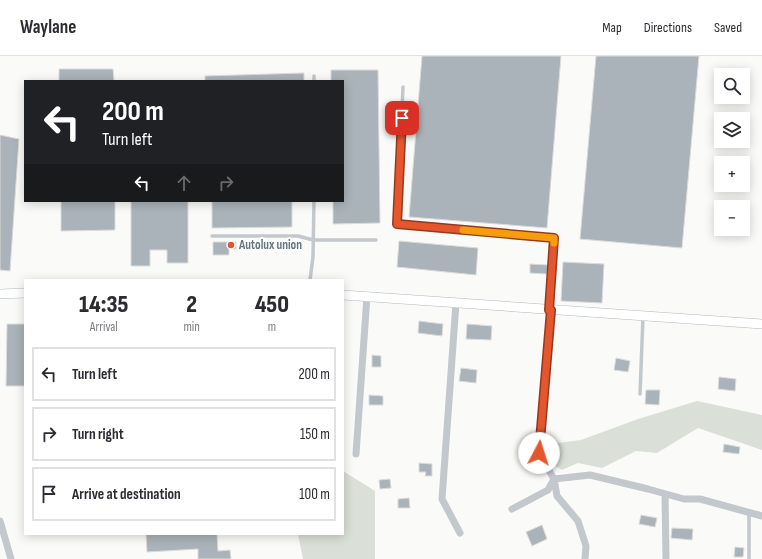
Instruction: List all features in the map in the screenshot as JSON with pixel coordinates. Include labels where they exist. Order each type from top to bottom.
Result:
[{"type":"street","points":[[0,294],[24,294]]},
{"type":"street","points":[[344,295],[762,324]]},
{"type":"street","points":[[356,454],[367,296]]},
{"type":"street","points":[[456,303],[442,499],[460,533]]},
{"type":"street","points":[[550,310],[539,453],[554,479],[557,496],[578,521],[586,546],[585,559]]},
{"type":"street","points":[[554,479],[590,475],[684,499],[700,499],[762,516]]},
{"type":"street","points":[[512,509],[548,490],[554,479]]},
{"type":"street","points":[[665,494],[666,559]]},
{"type":"street","points":[[0,521],[11,559]]},
{"type":"lane","points":[[404,88],[397,224],[554,238],[550,310]]},
{"type":"lane","points":[[310,279],[313,257],[314,202]]},
{"type":"lane","points":[[212,236],[298,236],[313,240],[376,240]]},
{"type":"lane","points":[[640,394],[643,316]]},
{"type":"lane","points":[[748,512],[749,559]]},
{"type":"shaded area","points":[[697,401],[762,415],[762,450],[698,428],[657,453],[636,451],[602,468],[578,463],[562,470],[548,461],[549,444],[581,440],[638,419]]},
{"type":"shaded area","points":[[344,472],[375,491],[375,559],[303,559],[298,535],[344,535]]},
{"type":"building","points":[[422,56],[561,56],[547,228],[409,217]]},
{"type":"building","points":[[596,56],[699,56],[682,248],[580,239]]},
{"type":"building","points":[[59,69],[113,69],[114,80],[59,80]]},
{"type":"building","points":[[331,70],[378,70],[380,223],[333,224],[333,202],[344,202],[344,80],[331,80]]},
{"type":"building","points":[[304,73],[304,80],[205,80],[205,76]]},
{"type":"building","points":[[0,135],[19,139],[10,271],[0,270]]},
{"type":"building","points":[[61,202],[115,202],[115,230],[61,231]]},
{"type":"building","points":[[131,202],[188,202],[188,263],[167,263],[167,250],[150,250],[150,266],[131,266]]},
{"type":"building","points":[[212,202],[292,202],[292,227],[212,228]]},
{"type":"building","points":[[399,241],[478,248],[476,275],[397,267]]},
{"type":"building","points":[[213,242],[236,242],[236,249],[229,249],[229,255],[213,255]]},
{"type":"building","points":[[563,262],[604,264],[602,303],[561,301]]},
{"type":"building","points":[[530,264],[548,265],[547,274],[530,273]]},
{"type":"building","points":[[419,321],[443,324],[442,336],[418,333]]},
{"type":"building","points":[[7,324],[24,324],[24,386],[6,386]]},
{"type":"building","points":[[467,324],[492,326],[491,340],[466,339]]},
{"type":"building","points":[[372,355],[381,356],[381,367],[372,367]]},
{"type":"building","points":[[616,358],[630,361],[628,372],[614,370]]},
{"type":"building","points":[[461,368],[477,370],[476,383],[459,381]]},
{"type":"building","points":[[719,377],[736,379],[735,391],[718,389]]},
{"type":"building","points":[[646,390],[660,390],[659,405],[645,404]]},
{"type":"building","points":[[369,395],[383,396],[383,405],[369,405]]},
{"type":"building","points":[[724,444],[740,447],[739,454],[723,452]]},
{"type":"building","points":[[419,463],[432,464],[432,476],[425,476],[426,472],[419,472]]},
{"type":"building","points":[[390,479],[391,488],[380,489],[379,480]]},
{"type":"building","points":[[409,498],[410,508],[398,508],[398,499]]},
{"type":"building","points":[[641,515],[657,518],[655,527],[639,524]]},
{"type":"building","points":[[542,525],[547,539],[532,546],[526,532]]},
{"type":"building","points":[[672,528],[693,529],[692,540],[671,538]]},
{"type":"building","points":[[146,535],[217,535],[218,551],[230,550],[231,559],[198,559],[198,549],[147,552]]},
{"type":"building","points":[[735,547],[744,548],[743,557],[734,557]]},
{"type":"slow traffic","points":[[463,230],[554,238],[554,243]]},
{"type":"place","name":"Autolux union","points":[[231,245]]},
{"type":"route","points":[[402,118],[397,224],[554,238],[549,310],[551,310],[539,453]]}]
